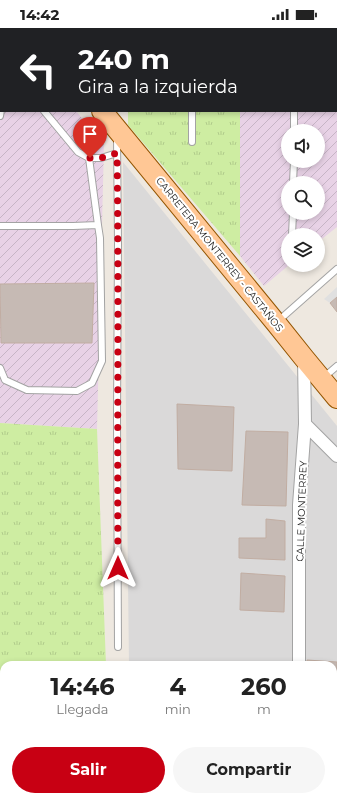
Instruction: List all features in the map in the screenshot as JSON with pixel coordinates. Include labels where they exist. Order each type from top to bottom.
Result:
[{"type":"main road","name":"CARRETERA MONTERREY - CASTAÑOS","points":[[104,112],[116,119],[321,380],[337,398]]},
{"type":"street","name":"CALLE MONTERREY","points":[[299,661],[299,505],[305,424],[304,358]]},
{"type":"street","points":[[305,424],[337,456]]},
{"type":"lane","points":[[45,112],[78,152],[90,158],[101,158],[117,153]]},
{"type":"lane","points":[[192,112],[192,142]]},
{"type":"lane","points":[[294,112],[294,124]]},
{"type":"lane","points":[[116,119],[118,244],[118,647]]},
{"type":"lane","points":[[0,368],[5,380],[27,390],[77,391],[92,383],[102,361],[100,238],[90,158]]},
{"type":"lane","points":[[0,226],[73,226],[98,224]]},
{"type":"lane","points":[[276,323],[337,269]]},
{"type":"lane","points":[[321,380],[337,366]]},
{"type":"shaded area","points":[[0,112],[77,112],[104,144],[97,429],[0,423]]},
{"type":"shaded area","points":[[240,112],[337,112],[337,227],[325,236],[325,228],[281,228],[281,272],[264,286],[240,256]]},
{"type":"shaded area","points":[[123,162],[337,426],[337,661],[129,661]]},
{"type":"shaded area","points":[[337,287],[337,297],[330,303],[324,299]]},
{"type":"green space","points":[[128,112],[240,112],[240,256],[128,125]]},
{"type":"green space","points":[[0,423],[97,429],[106,661],[0,661]]},
{"type":"building","points":[[94,283],[92,343],[1,343],[0,284]]},
{"type":"building","points":[[337,297],[337,312],[330,303]]},
{"type":"building","points":[[177,404],[234,407],[232,471],[178,469]]},
{"type":"building","points":[[246,431],[288,432],[286,506],[242,505]]},
{"type":"building","points":[[266,519],[285,521],[285,560],[239,558],[239,538],[266,538]]},
{"type":"building","points":[[241,573],[285,576],[284,612],[240,610]]},
{"type":"route","points":[[90,158],[101,158],[117,153],[118,568]]}]
